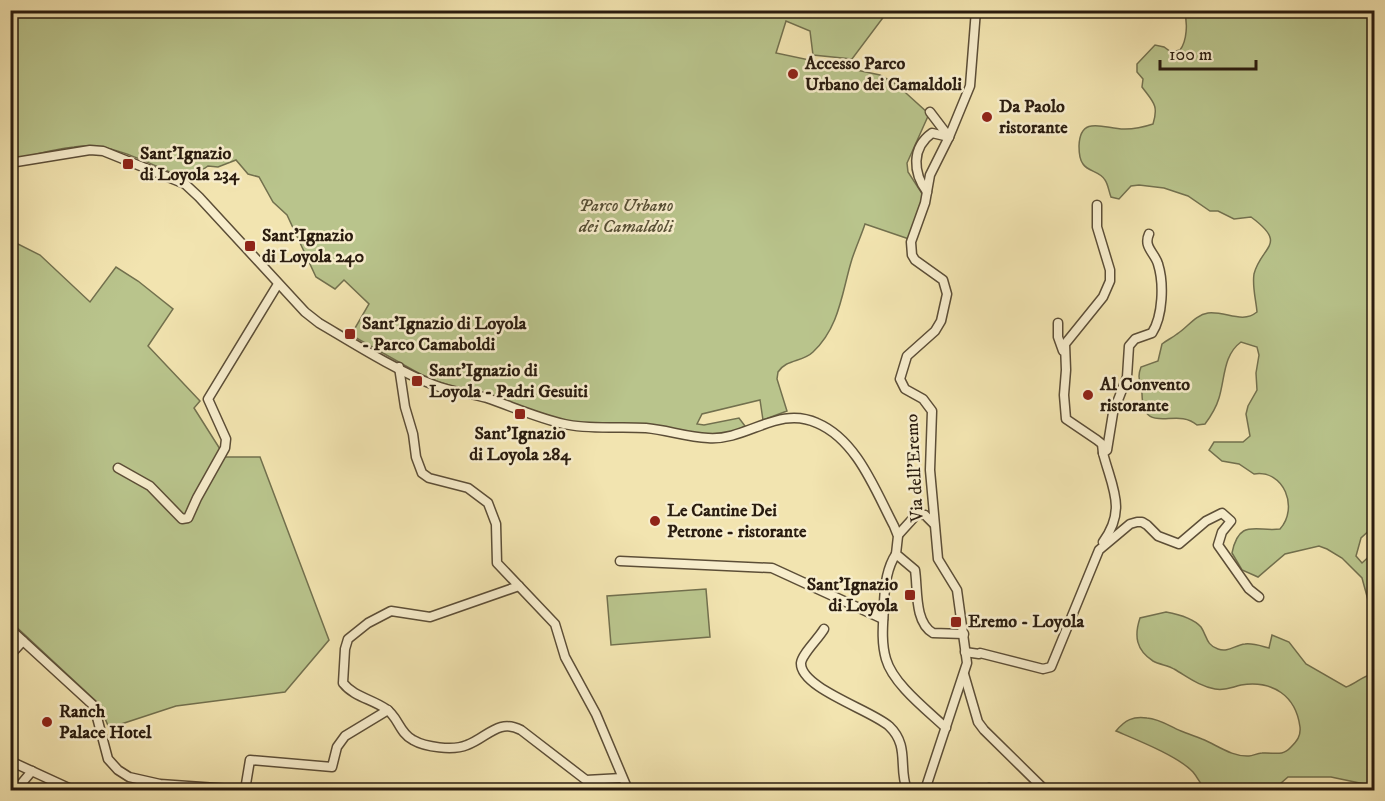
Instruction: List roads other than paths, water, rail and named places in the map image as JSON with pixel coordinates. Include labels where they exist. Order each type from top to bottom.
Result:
[{"type":"street","name":"Via dell'Eremo","points":[[964,675],[967,663],[957,590],[938,559],[929,456],[932,411],[923,399],[905,388],[900,379],[907,356],[935,331],[941,321],[947,294],[943,280],[915,260],[911,247],[932,170],[949,137],[970,86],[976,10]]},
{"type":"street","points":[[930,112],[949,137]]},
{"type":"street","points":[[927,192],[919,181],[917,173],[916,161],[919,150],[932,133],[949,137]]},
{"type":"street","points":[[10,163],[90,150],[103,151],[185,184],[278,284],[319,323],[435,385],[485,398],[567,425],[646,428],[718,438],[729,437],[788,417],[802,417],[828,429],[850,449],[861,465],[898,535],[896,554],[891,564],[884,593],[886,657],[891,670],[901,684],[946,728]]},
{"type":"street","points":[[965,652],[980,653],[1043,669],[1051,667],[1099,550],[1109,534],[1117,509],[1102,444],[1066,419],[1064,395],[1065,344],[1103,297],[1110,281],[1110,270],[1096,227],[1097,205]]},
{"type":"street","points":[[1103,453],[1107,450],[1113,413],[1126,383],[1129,346],[1135,339],[1152,333],[1161,312],[1158,262],[1149,247],[1147,238],[1149,234]]},
{"type":"street","points":[[118,468],[150,486],[182,519],[188,518],[225,448],[226,439],[208,399],[210,393],[278,284]]},
{"type":"street","points":[[1058,323],[1058,338],[1065,357]]},
{"type":"street","points":[[399,367],[405,407],[413,434],[416,457],[422,473],[429,478],[468,488],[488,503],[496,525],[497,563],[555,624],[565,657],[596,714],[628,790]]},
{"type":"street","points":[[1099,550],[1130,524],[1137,522],[1147,525],[1158,536],[1179,544],[1206,521],[1222,513],[1232,521],[1222,532],[1218,545],[1249,589],[1259,597]]},
{"type":"street","points":[[898,535],[917,514],[925,515],[934,524]]},
{"type":"street","points":[[896,554],[915,570],[918,605],[929,631],[939,634],[964,634]]},
{"type":"street","points":[[620,561],[772,568],[884,619]]},
{"type":"street","points":[[519,586],[430,617],[391,611],[368,623],[348,639],[345,649],[343,683],[348,689],[388,710],[402,731],[415,741],[457,748],[468,745],[497,726],[510,726],[521,730],[586,780],[622,778]]},
{"type":"street","points":[[10,629],[94,706],[108,759],[118,770],[129,777],[159,787],[245,790],[250,760],[332,767],[337,747],[345,736],[388,710]]},
{"type":"street","points":[[824,629],[803,656],[802,667],[807,676],[819,687],[889,726],[903,749],[903,775],[907,790]]},
{"type":"street","points":[[10,655],[23,641]]},
{"type":"street","points":[[925,790],[964,675]]},
{"type":"street","points":[[964,675],[978,722],[1045,790]]},
{"type":"street","points":[[10,760],[73,790]]},
{"type":"street","points":[[16,790],[32,771]]},
{"type":"place","name":"Accesso Parco Urbano dei Camaldoli","points":[[793,74]]},
{"type":"place","name":"Da Paolo ristorante","points":[[987,117]]},
{"type":"place","name":"Sant'Ignazio di Loyola 234","points":[[128,164]]},
{"type":"place","name":"Sant'Ignazio di Loyola 240","points":[[250,246]]},
{"type":"place","name":"Sant'Ignazio di Loyola - Parco Camaboldi","points":[[350,334]]},
{"type":"place","name":"Sant'Ignazio di Loyola - Padri Gesuiti","points":[[417,381]]},
{"type":"place","name":"Al Convento ristorante","points":[[1088,395]]},
{"type":"place","name":"Sant'Ignazio di Loyola 284","points":[[520,414]]},
{"type":"place","name":"Le Cantine Dei Petrone - ristorante","points":[[655,521]]},
{"type":"place","name":"Sant'Ignazio di Loyola","points":[[910,595]]},
{"type":"place","name":"Eremo - Loyola","points":[[956,622]]},
{"type":"place","name":"Ranch Palace Hotel","points":[[47,722]]},
{"type":"park label","name":"Parco Urbano dei Camaldoli","points":[[626,216]]}]
